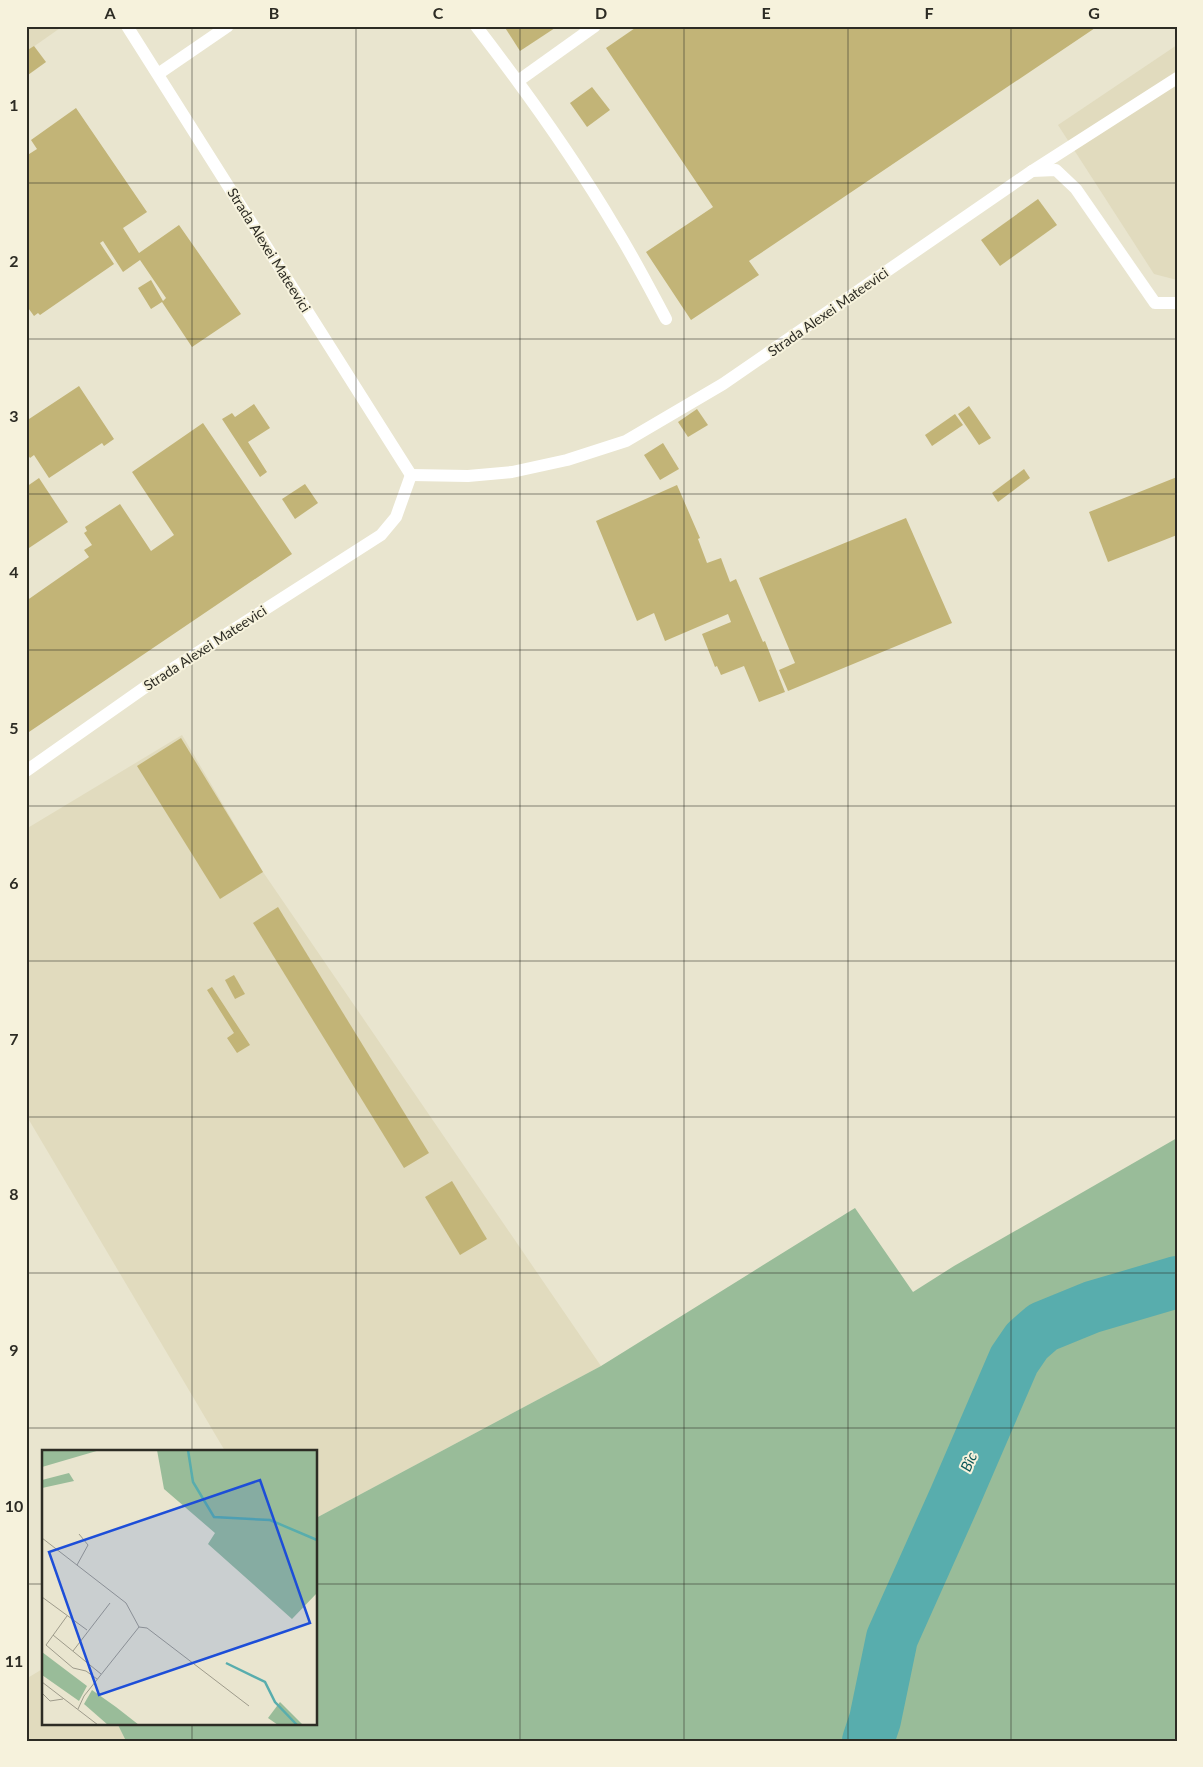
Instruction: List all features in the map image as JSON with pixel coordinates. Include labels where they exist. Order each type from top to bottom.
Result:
[{"type":"lane","name":"Strada Alexei Mateevici","points":[[127,26],[411,475]]},
{"type":"lane","points":[[158,74],[228,26]]},
{"type":"lane","points":[[476,26],[518,81],[612,221],[666,319]]},
{"type":"lane","points":[[518,81],[595,26]]},
{"type":"lane","name":"Strada Alexei Mateevici","points":[[411,475],[468,476],[512,472],[567,460],[626,441],[722,384],[1032,171],[1177,78]]},
{"type":"lane","points":[[1032,171],[1056,170],[1076,190],[1155,303],[1177,303]]},
{"type":"lane","name":"Strada Alexei Mateevici","points":[[26,771],[161,676],[381,535],[396,518],[411,475]]},
{"type":"shaded area","points":[[26,26],[63,26],[26,52]]},
{"type":"shaded area","points":[[1177,45],[1177,280],[1154,274],[1058,125]]},
{"type":"shaded area","points":[[182,735],[263,872],[601,1366],[318,1517],[318,1450],[224,1450],[26,1115],[26,829]]},
{"type":"shaded area","points":[[42,1669],[42,1724],[118,1724],[126,1741],[26,1741],[26,1679]]},
{"type":"green space","points":[[1177,1138],[1177,1741],[126,1741],[118,1724],[318,1724],[318,1517],[601,1366],[855,1208],[913,1292],[954,1266]]},
{"type":"building","points":[[504,26],[558,26],[520,51]]},
{"type":"building","points":[[638,26],[1098,26],[749,261],[759,275],[691,320],[646,252],[713,207],[606,48]]},
{"type":"building","points":[[34,46],[46,62],[28,75],[26,73],[26,51]]},
{"type":"building","points":[[592,87],[610,110],[587,127],[570,103]]},
{"type":"building","points":[[76,108],[147,212],[123,228],[139,253],[179,225],[241,314],[192,347],[162,302],[151,309],[138,288],[151,280],[163,301],[166,298],[140,260],[123,272],[103,241],[100,243],[114,264],[40,315],[38,313],[34,316],[26,305],[26,156],[37,149],[31,140]]},
{"type":"building","points":[[1038,199],[1057,225],[1000,266],[981,240]]},
{"type":"building","points":[[79,386],[114,439],[104,446],[102,443],[49,478],[34,455],[30,458],[26,452],[26,421]]},
{"type":"building","points":[[254,404],[270,428],[248,442],[267,472],[260,477],[222,419],[232,413],[235,417]]},
{"type":"building","points":[[969,406],[991,438],[979,445],[958,414]]},
{"type":"building","points":[[697,409],[708,425],[688,437],[678,422]]},
{"type":"building","points":[[955,414],[963,425],[932,446],[925,435]]},
{"type":"building","points":[[203,423],[292,554],[26,734],[26,601],[89,557],[84,550],[92,545],[84,533],[87,531],[85,527],[120,504],[151,551],[174,535],[132,472]]},
{"type":"building","points":[[663,443],[679,469],[660,480],[644,455]]},
{"type":"building","points":[[1024,469],[1030,478],[998,502],[992,493]]},
{"type":"building","points":[[1177,477],[1177,535],[1108,562],[1089,512]]},
{"type":"building","points":[[39,478],[68,522],[26,550],[26,487]]},
{"type":"building","points":[[305,484],[318,503],[295,519],[282,499]]},
{"type":"building","points":[[677,485],[700,538],[698,539],[707,563],[721,558],[730,582],[736,579],[763,642],[765,641],[785,692],[759,702],[744,666],[721,675],[717,666],[715,667],[702,634],[731,622],[728,614],[665,641],[654,613],[637,621],[596,521]]},
{"type":"building","points":[[906,518],[952,623],[788,691],[779,670],[795,663],[759,578]]},
{"type":"building","points":[[181,738],[263,872],[220,899],[137,766]]},
{"type":"building","points":[[278,907],[429,1153],[404,1168],[253,923]]},
{"type":"building","points":[[234,975],[245,994],[235,999],[225,980]]},
{"type":"building","points":[[212,987],[250,1045],[237,1053],[227,1038],[234,1033],[207,990]]},
{"type":"building","points":[[452,1181],[487,1239],[460,1255],[425,1197]]},
{"type":"waterway","name":"Bîc","points":[[868,1741],[875,1720],[892,1638],[1014,1360],[1027,1341],[1043,1327],[1092,1307],[1177,1282]]}]
